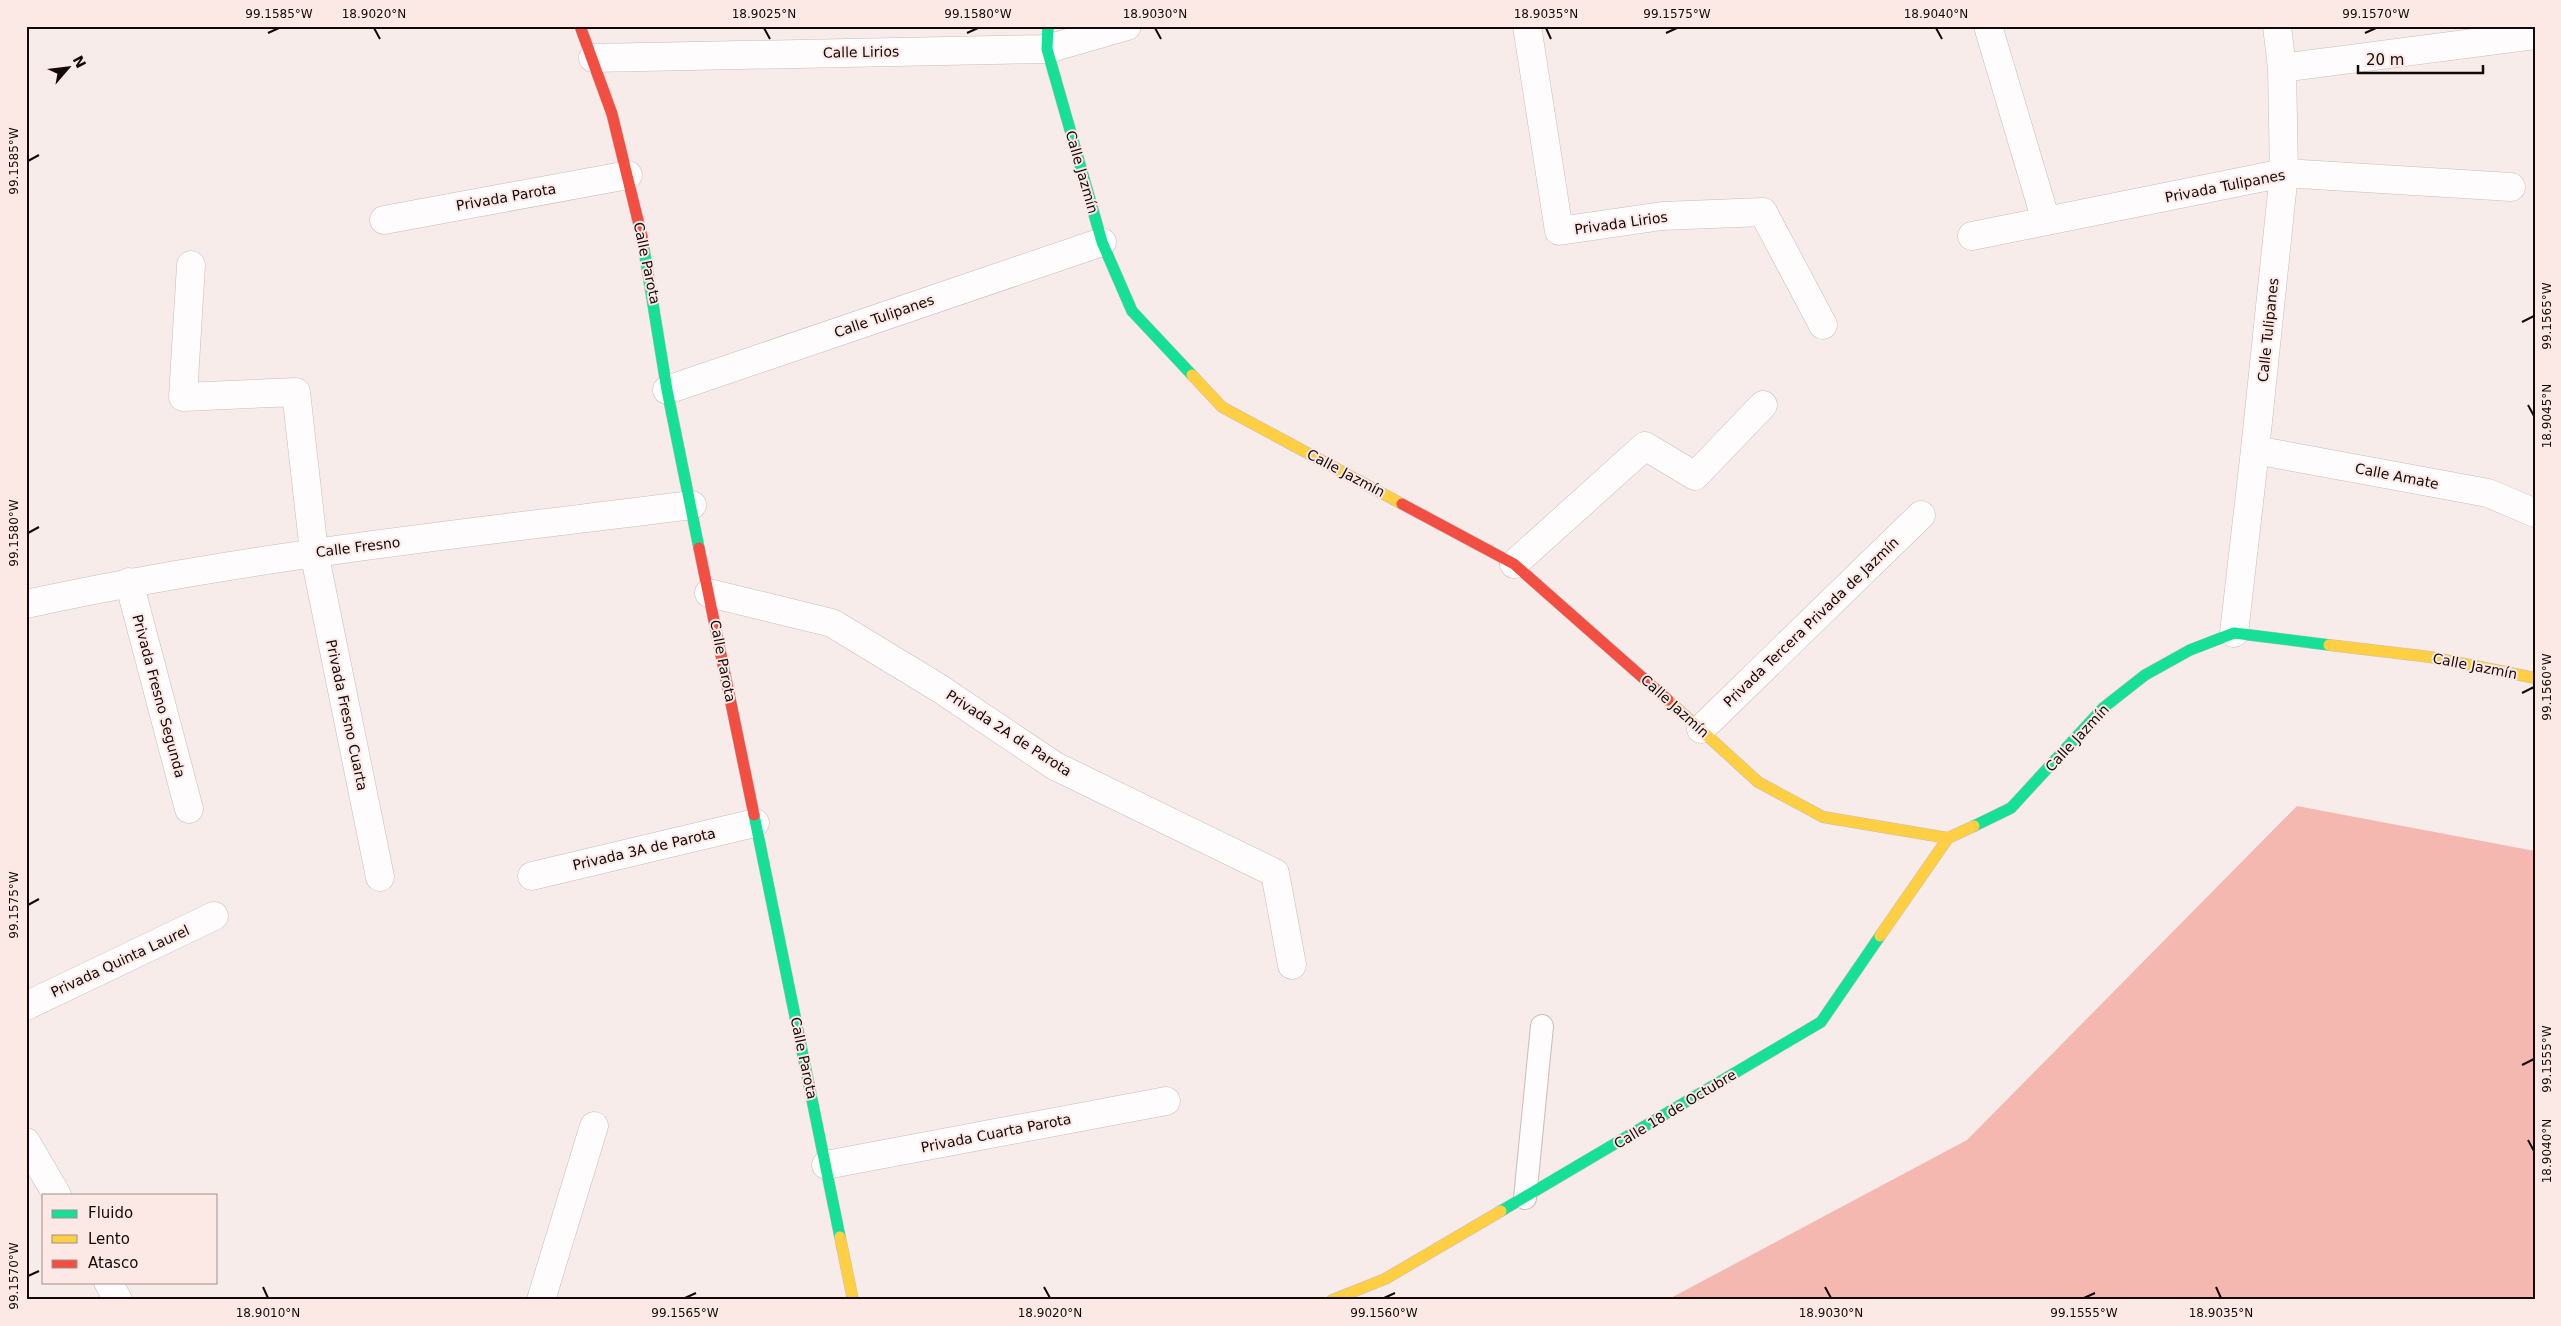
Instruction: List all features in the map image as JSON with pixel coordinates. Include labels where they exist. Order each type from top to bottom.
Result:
[{"type":"street","name":"Calle Parota","points":[[580,26],[593,58],[628,175],[656,307],[667,390],[853,1300]]},
{"type":"street","name":"Calle Lirios","points":[[593,58],[1048,38],[1127,26]]},
{"type":"street","name":"Privada Lirios","points":[[1527,26],[1558,231],[1662,216],[1763,212],[1823,325]]},
{"type":"street","points":[[1988,26],[2046,221]]},
{"type":"street","name":"Calle Tulipanes","points":[[2234,633],[2284,173],[2282,68],[2277,26]]},
{"type":"street","points":[[2282,68],[2535,35]]},
{"type":"street","name":"Calle Jazmín","points":[[1048,38],[1102,242],[1132,311],[1222,407],[1514,564],[1702,729],[1758,782],[1823,818],[1948,838],[2012,808],[2104,708],[2145,675],[2190,650],[2234,633],[2430,658],[2535,678]]},
{"type":"street","name":"Privada Tulipanes","points":[[1972,236],[2284,173],[2511,187]]},
{"type":"street","name":"Privada Parota","points":[[384,220],[628,175]]},
{"type":"street","name":"Calle Tulipanes","points":[[667,390],[1102,242]]},
{"type":"street","name":"Privada Fresno Cuarta","points":[[191,265],[183,396],[296,392],[314,552],[380,877]]},
{"type":"street","points":[[1514,564],[1645,446],[1695,476],[1763,405]]},
{"type":"street","name":"Calle Amate","points":[[2255,450],[2488,493],[2535,513]]},
{"type":"street","name":"Calle Fresno","points":[[26,604],[129,582],[314,552],[692,505]]},
{"type":"street","name":"Privada Tercera Privada de Jazmín","points":[[1702,729],[1921,515]]},
{"type":"street","name":"Privada Fresno Segunda","points":[[129,582],[189,809]]},
{"type":"street","name":"Privada 2A de Parota","points":[[710,593],[832,623],[939,688],[1055,766],[1275,873],[1292,964]]},
{"type":"street","name":"Privada 3A de Parota","points":[[532,876],[755,823]]},
{"type":"street","name":"Calle 18 de Octubre","points":[[1332,1300],[1386,1279],[1821,1022],[1948,838]]},
{"type":"street","name":"Privada Quinta Laurel","points":[[26,1006],[214,916]]},
{"type":"street","name":"Privada Cuarta Parota","points":[[826,1165],[1166,1101]]},
{"type":"street","points":[[540,1300],[594,1126]]},
{"type":"street","points":[[26,1142],[57,1194]]},
{"type":"street","points":[[109,1284],[118,1300]]},
{"type":"lane","points":[[1525,1198],[1542,1026]]},
{"type":"shaded area","points":[[2297,806],[2535,851],[2535,1300],[1667,1300],[1967,1140]]},
{"type":"traffic: fast","points":[[1048,26],[1047,49],[1102,242],[1132,311],[1192,375]]},
{"type":"traffic: fast","points":[[642,237],[667,390],[699,548]]},
{"type":"traffic: fast","points":[[1974,826],[2011,808],[2103,708],[2145,675],[2190,650],[2234,633],[2329,645]]},
{"type":"traffic: fast","points":[[754,815],[840,1237]]},
{"type":"traffic: fast","points":[[1501,1211],[1821,1022],[1880,936]]},
{"type":"traffic: slow","points":[[1192,375],[1222,407],[1402,504]]},
{"type":"traffic: slow","points":[[2329,645],[2430,657],[2535,678]]},
{"type":"traffic: slow","points":[[1668,700],[1758,782],[1823,817],[1948,838],[1974,826]]},
{"type":"traffic: slow","points":[[1880,936],[1948,838]]},
{"type":"traffic: slow","points":[[1332,1300],[1385,1279],[1501,1211]]},
{"type":"traffic: slow","points":[[840,1237],[853,1300]]},
{"type":"traffic: jam","points":[[580,26],[612,114],[642,237]]},
{"type":"traffic: jam","points":[[1402,504],[1514,564],[1668,700]]},
{"type":"traffic: jam","points":[[699,548],[754,815]]}]
